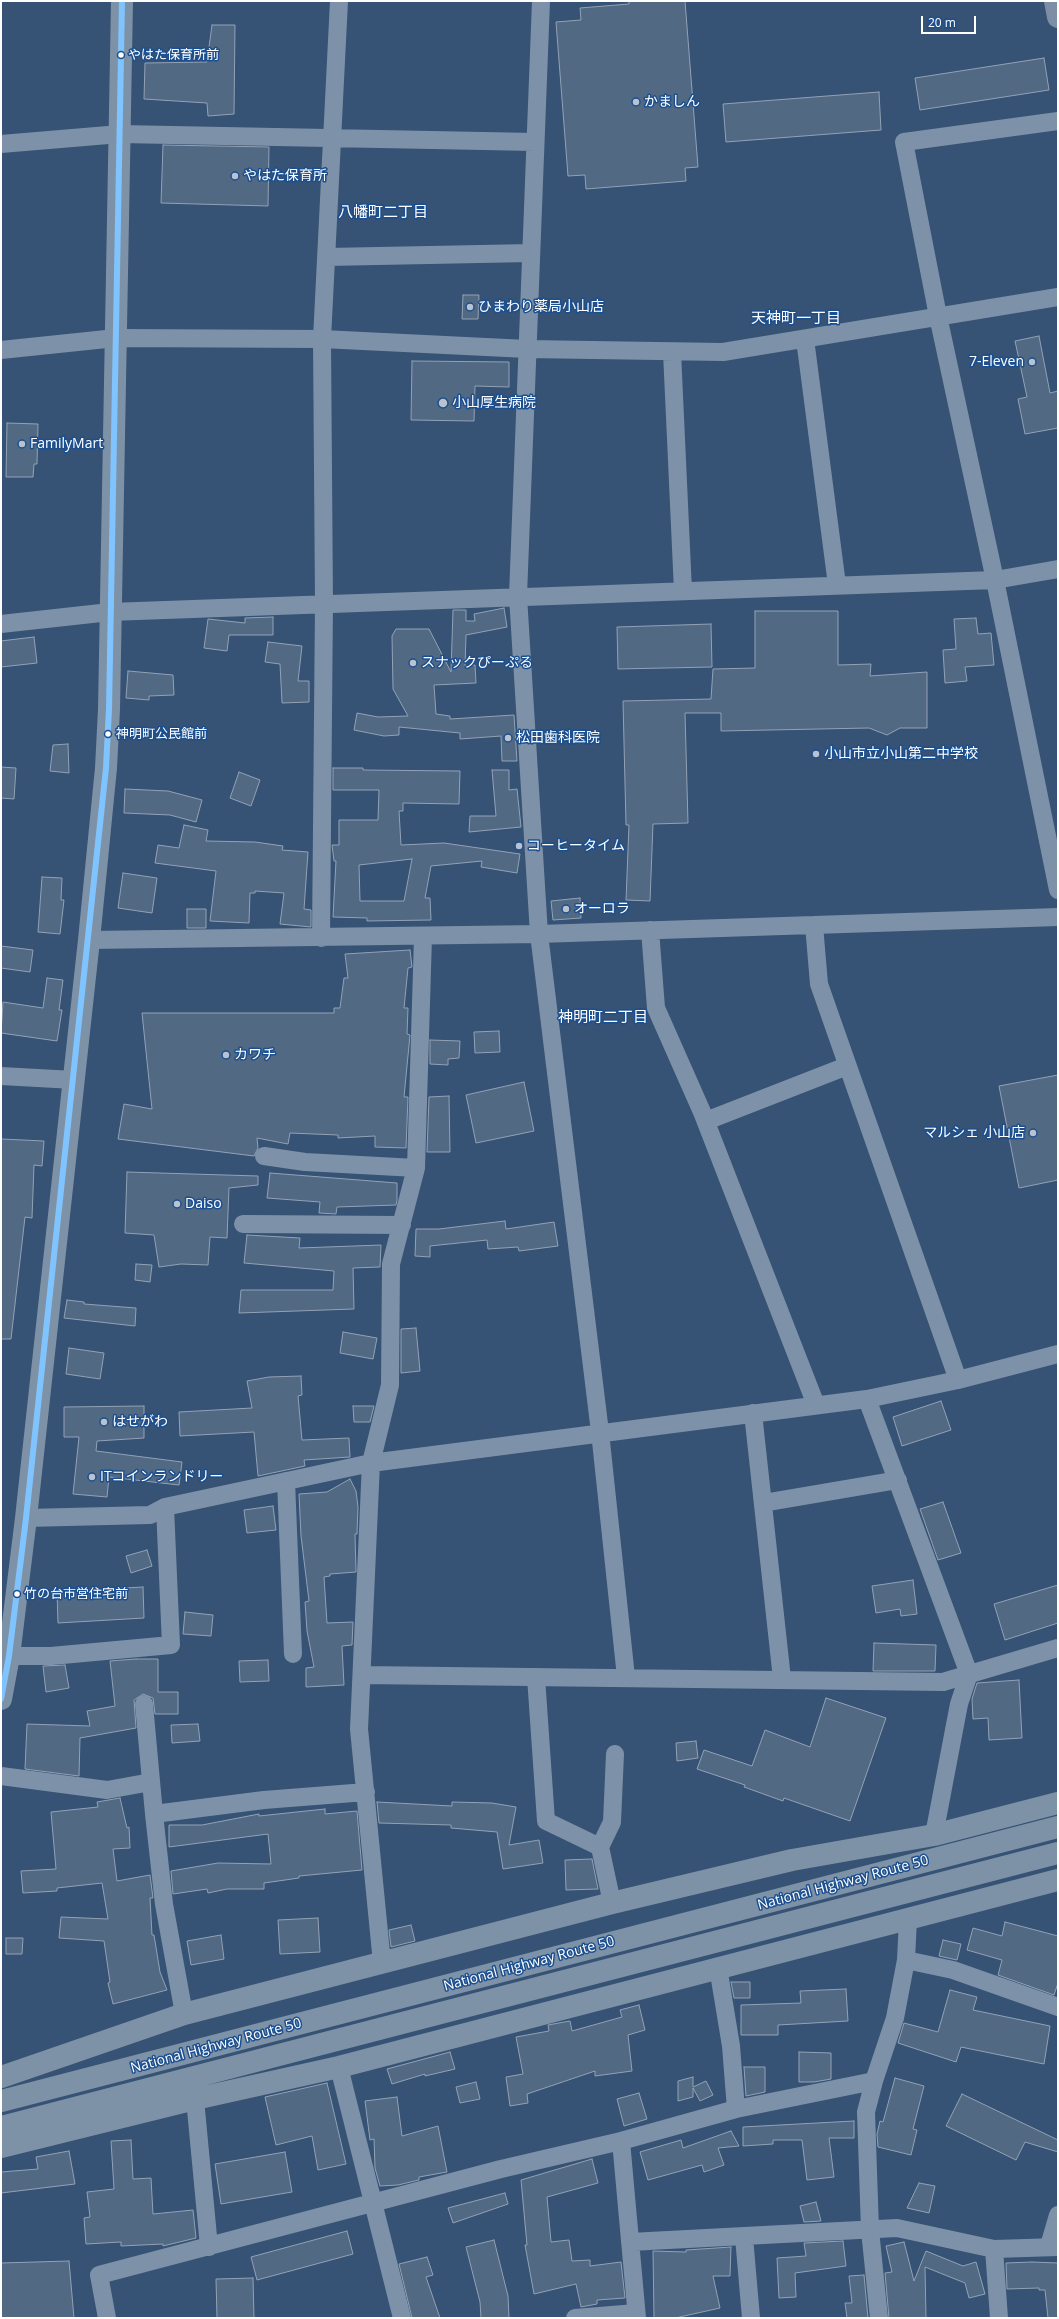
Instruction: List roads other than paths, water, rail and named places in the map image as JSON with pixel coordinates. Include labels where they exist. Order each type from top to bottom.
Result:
[{"type":"highway","points":[[1,1699],[7,1645],[26,1518],[89,940],[106,761],[122,1]]},
{"type":"highway","points":[[1,2077],[184,2014],[612,1903],[792,1860],[934,1835],[1058,1803]]},
{"type":"highway","name":"National Highway Route 50","points":[[1,2102],[1058,1827]]},
{"type":"highway","name":"National Highway Route 50","points":[[1,2127],[1058,1853]]},
{"type":"highway","points":[[1,2147],[195,2099],[339,2067],[718,1967],[1058,1880]]},
{"type":"main road","points":[[1055,1],[1058,17]]},
{"type":"street","points":[[321,938],[324,603],[322,339],[339,1]]},
{"type":"street","points":[[541,1],[518,596],[540,934],[600,1432],[626,1677]]},
{"type":"street","points":[[1058,121],[904,142],[938,316],[995,580],[1058,890]]},
{"type":"street","points":[[1,144],[120,134],[535,142]]},
{"type":"street","points":[[327,257],[531,253]]},
{"type":"street","points":[[1,350],[116,338],[322,339],[527,349],[724,352],[1058,297]]},
{"type":"street","points":[[805,339],[837,585]]},
{"type":"street","points":[[672,352],[683,591]]},
{"type":"street","points":[[1,624],[110,612],[324,603],[995,580],[1058,569]]},
{"type":"street","points":[[89,940],[540,934],[1058,918]]},
{"type":"street","points":[[814,925],[819,984],[958,1380]]},
{"type":"street","points":[[650,930],[656,1008],[706,1122],[816,1405]]},
{"type":"street","points":[[382,1963],[359,1729],[363,1675],[371,1463],[390,1385],[391,1264],[416,1168],[423,936]]},
{"type":"street","points":[[706,1122],[847,1066]]},
{"type":"street","points":[[1,1076],[74,1080]]},
{"type":"street","points":[[264,1156],[305,1162],[416,1168]]},
{"type":"street","points":[[244,1224],[402,1225]]},
{"type":"street","points":[[26,1518],[150,1515],[165,1507],[371,1463],[600,1432],[867,1399],[958,1380],[1058,1354]]},
{"type":"street","points":[[867,1399],[970,1674],[958,1704],[934,1835]]},
{"type":"street","points":[[753,1413],[782,1679]]},
{"type":"street","points":[[762,1503],[898,1480]]},
{"type":"street","points":[[286,1481],[293,1654]]},
{"type":"street","points":[[7,1645],[50,1656],[171,1645],[165,1507]]},
{"type":"street","points":[[363,1675],[943,1682],[1058,1648]]},
{"type":"street","points":[[536,1677],[546,1821],[600,1847]]},
{"type":"street","points":[[144,1704],[164,1904],[184,2014]]},
{"type":"street","points":[[612,1903],[600,1847],[612,1822],[615,1754]]},
{"type":"street","points":[[1,1776],[107,1790],[151,1782]]},
{"type":"street","points":[[154,1814],[264,1800],[366,1792]]},
{"type":"street","points":[[879,2318],[870,2230],[866,2112],[894,2018],[906,1960],[908,1918]]},
{"type":"street","points":[[906,1960],[953,1970],[1058,2007]]},
{"type":"street","points":[[718,1967],[731,2046],[736,2109]]},
{"type":"street","points":[[339,2067],[402,2318]]},
{"type":"street","points":[[107,2318],[99,2276],[502,2169],[621,2141],[736,2109],[874,2081]]},
{"type":"street","points":[[195,2099],[209,2247]]},
{"type":"street","points":[[575,2318],[636,2316],[621,2141]]},
{"type":"street","points":[[630,2242],[897,2228],[994,2249],[1053,2246],[1058,2215]]},
{"type":"street","points":[[744,2237],[751,2318]]},
{"type":"street","points":[[994,2249],[999,2318]]},
{"type":"place","name":"やはた保育所前","points":[[121,55]]},
{"type":"place","name":"かましん","points":[[636,102]]},
{"type":"place","name":"やはた保育所","points":[[235,176]]},
{"type":"place","name":"ひまわり薬局小山店","points":[[470,307]]},
{"type":"place","name":"7-Eleven","points":[[1032,362]]},
{"type":"place","name":"小山厚生病院","points":[[443,403]]},
{"type":"place","name":"FamilyMart","points":[[22,444]]},
{"type":"place","name":"スナックぴーぷる","points":[[413,663]]},
{"type":"place","name":"神明町公民館前","points":[[108,734]]},
{"type":"place","name":"松田歯科医院","points":[[508,738]]},
{"type":"place","name":"小山市立小山第二中学校","points":[[816,754]]},
{"type":"place","name":"コーヒータイム","points":[[519,846]]},
{"type":"place","name":"オーロラ","points":[[566,909]]},
{"type":"place","name":"カワチ","points":[[226,1055]]},
{"type":"place","name":"マルシェ 小山店","points":[[1033,1133]]},
{"type":"place","name":"Daiso","points":[[177,1204]]},
{"type":"place","name":"はせがわ","points":[[104,1422]]},
{"type":"place","name":"ITコインランドリー","points":[[92,1477]]},
{"type":"place","name":"竹の台市営住宅前","points":[[17,1594]]},
{"type":"district","name":"八幡町二丁目","points":[[383,213]]},
{"type":"district","name":"天神町一丁目","points":[[796,319]]},
{"type":"district","name":"神明町二丁目","points":[[603,1018]]}]
